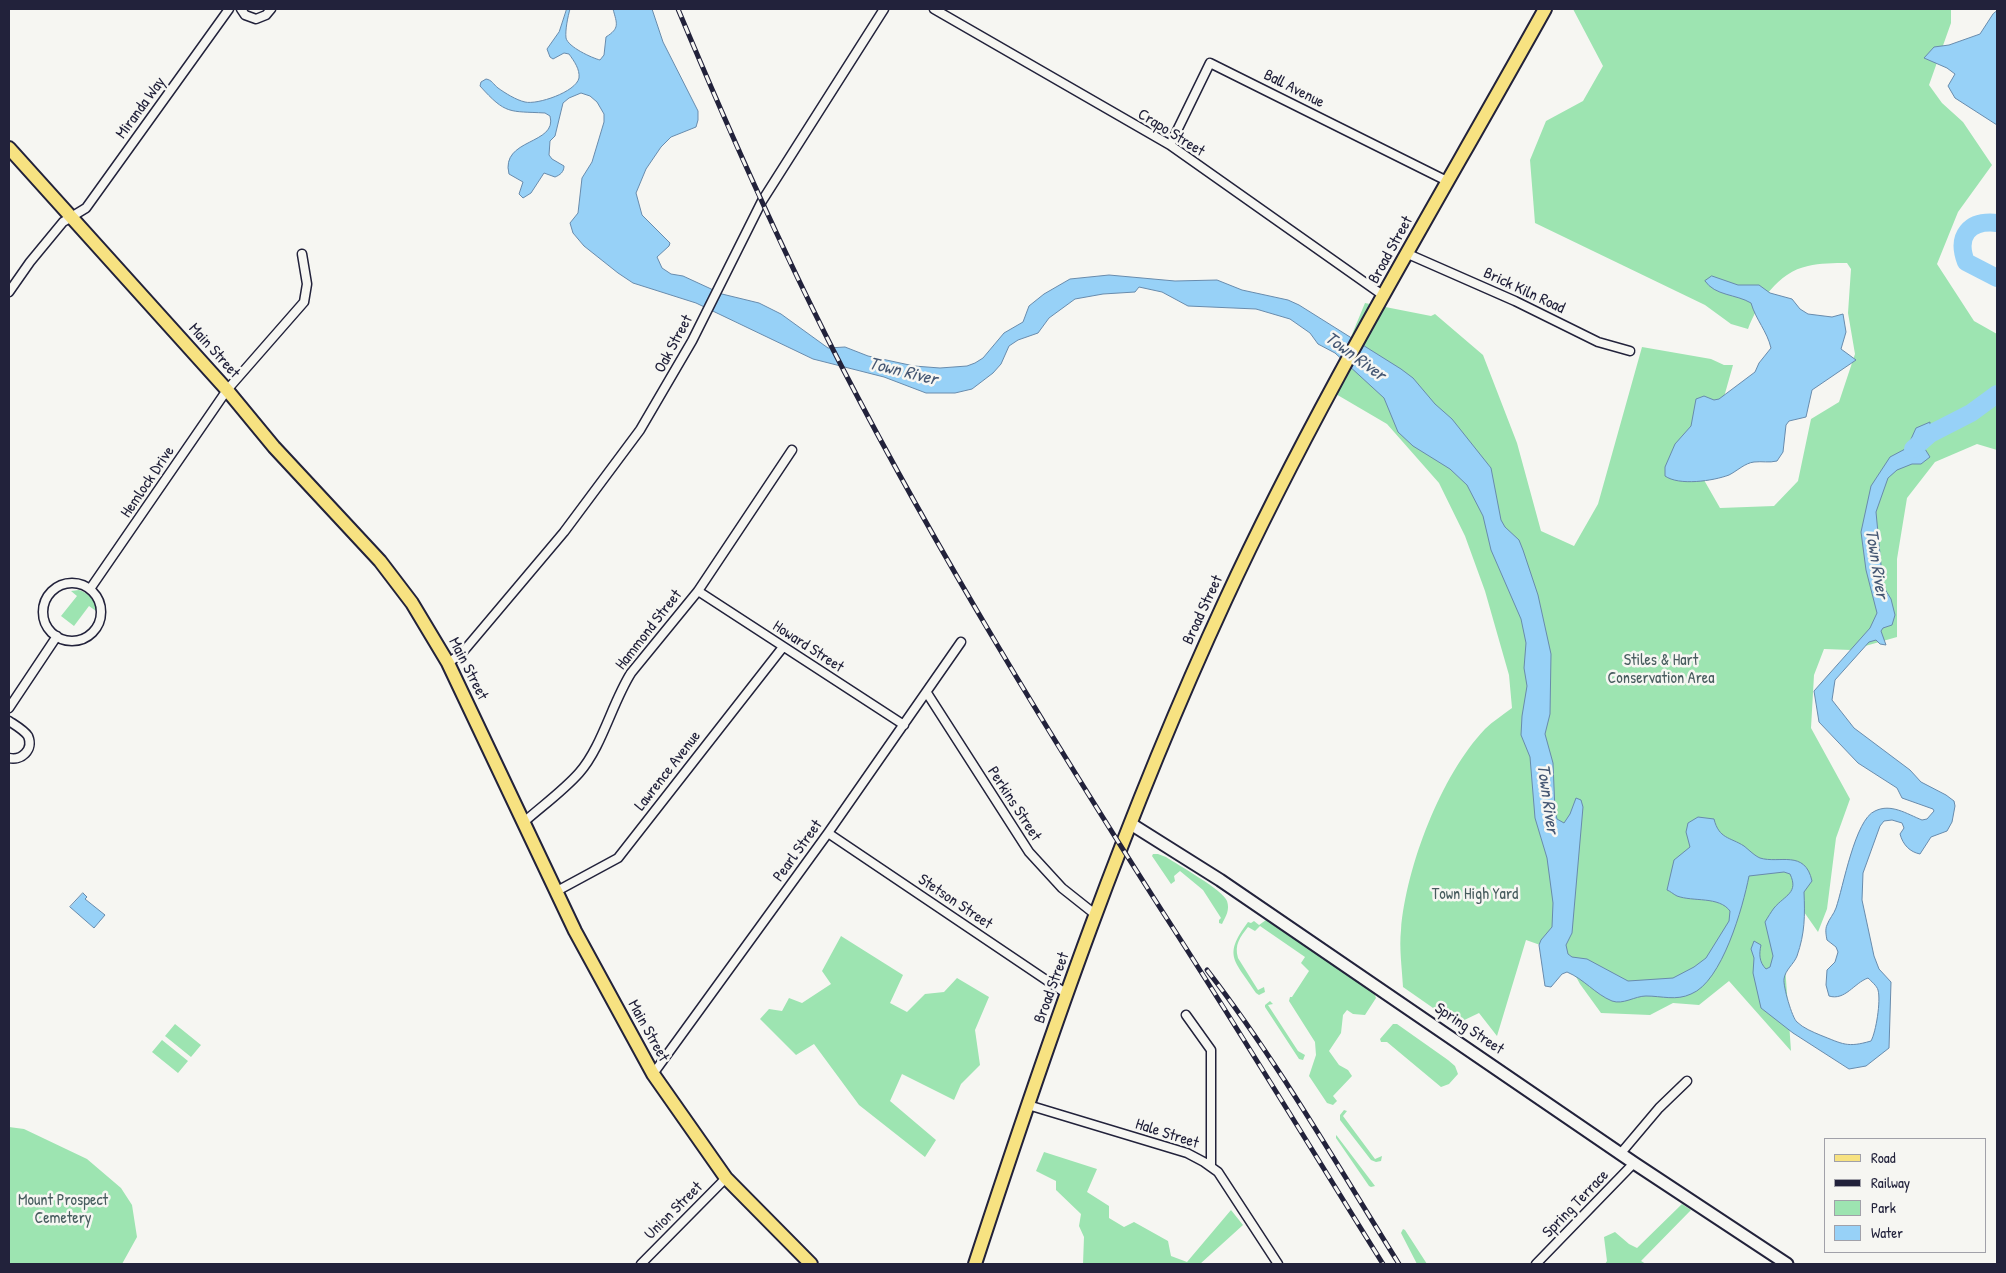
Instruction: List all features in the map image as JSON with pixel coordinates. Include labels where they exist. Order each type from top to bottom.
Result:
[{"type":"main road","name":"Broad Street","points":[[975,1264],[1028,1105],[1096,915],[1180,701],[1225,601],[1340,372],[1545,9]]},
{"type":"main road","name":"Main Street","points":[[9,148],[227,390],[274,446],[382,563],[412,603],[448,663],[575,931],[653,1074],[726,1178],[811,1264]]},
{"type":"street","name":"Miranda Way","points":[[9,292],[34,257],[63,222],[86,208],[230,9]]},
{"type":"street","points":[[241,9],[245,15],[256,19],[266,15],[271,9]]},
{"type":"street","name":"Oak Street","points":[[448,663],[462,653],[564,532],[640,430],[665,389],[706,313],[762,201],[884,9]]},
{"type":"street","name":"Crapo Street","points":[[934,9],[1170,145],[1384,296]]},
{"type":"street","name":"Ball Avenue","points":[[1170,145],[1210,63],[1447,181]]},
{"type":"street","name":"Hemlock Drive","points":[[90,590],[227,390],[304,302],[307,284],[302,254]]},
{"type":"street","name":"Brick Kiln Road","points":[[1408,254],[1515,301],[1598,342],[1630,351]]},
{"type":"street","name":"Hammond Street","points":[[524,822],[579,772],[593,750],[626,680],[698,591],[792,450]]},
{"type":"street","points":[[68,583],[80,584],[90,590],[98,598],[101,610],[97,626],[90,635],[79,640],[67,640],[57,636],[48,628],[44,617],[44,605],[49,595],[58,587],[68,583]]},
{"type":"street","name":"Howard Street","points":[[698,591],[904,724]]},
{"type":"street","points":[[9,708],[57,636]]},
{"type":"street","name":"Pearl Street","points":[[653,1074],[828,833],[961,642]]},
{"type":"street","name":"Lawrence Avenue","points":[[557,891],[618,858],[783,647]]},
{"type":"street","name":"Perkins Street","points":[[927,693],[1029,852],[1050,877],[1096,915]]},
{"type":"street","points":[[9,721],[26,734],[29,743],[28,749],[22,756],[16,759],[9,758]]},
{"type":"street","name":"Spring Street","points":[[1131,824],[1228,885],[1634,1163],[1787,1264]]},
{"type":"street","name":"Stetson Street","points":[[828,833],[1067,994]]},
{"type":"street","points":[[1186,1015],[1212,1050],[1211,1166]]},
{"type":"street","points":[[1622,1153],[1659,1108],[1687,1081]]},
{"type":"street","name":"Hale Street","points":[[1028,1105],[1187,1154],[1211,1166],[1218,1172],[1278,1264]]},
{"type":"street","name":"Spring Terrace","points":[[1536,1264],[1634,1163]]},
{"type":"street","name":"Union Street","points":[[641,1264],[726,1178]]},
{"type":"green space","name":"Stiles & Hart Conservation Area","points":[[1573,9],[1951,9],[1951,23],[1929,85],[1942,103],[1963,122],[1992,165],[1958,212],[1937,264],[1974,321],[1997,334],[1997,450],[1977,444],[1935,462],[1907,498],[1897,559],[1897,637],[1851,650],[1824,649],[1814,675],[1811,728],[1850,799],[1836,838],[1827,909],[1818,932],[1804,912],[1784,951],[1791,1051],[1729,981],[1699,1005],[1673,1003],[1650,1015],[1601,1013],[1580,984],[1563,953],[1526,940],[1497,1036],[1479,1013],[1456,1024],[1403,987],[1400,944],[1404,905],[1410,878],[1428,823],[1440,796],[1469,748],[1488,726],[1512,708],[1509,675],[1485,591],[1465,536],[1439,483],[1387,424],[1329,390],[1365,303],[1431,316],[1435,314],[1483,355],[1517,443],[1541,531],[1574,546],[1598,504],[1642,347],[1711,359],[1724,365],[1733,365],[1717,422],[1696,466],[1720,508],[1774,506],[1798,481],[1811,419],[1839,402],[1855,354],[1848,313],[1851,269],[1847,263],[1813,265],[1797,269],[1787,275],[1763,299],[1748,329],[1731,324],[1705,305],[1535,223],[1530,160],[1546,121],[1583,101],[1603,66]]},
{"type":"green space","points":[[79,590],[91,598],[96,611],[89,606],[74,626],[61,616],[77,596],[71,591]]},
{"type":"green space","points":[[1153,854],[1158,854],[1200,878],[1224,896],[1228,907],[1222,924],[1219,923],[1221,918],[1203,890],[1180,871],[1174,876],[1175,881],[1171,884],[1152,856]]},
{"type":"green space","points":[[1266,920],[1374,993],[1376,998],[1365,1015],[1353,1014],[1347,1010],[1343,1015],[1341,1033],[1329,1051],[1339,1065],[1348,1070],[1352,1076],[1333,1096],[1337,1101],[1333,1105],[1327,1103],[1309,1076],[1316,1055],[1315,1042],[1289,1001],[1309,971],[1301,963],[1305,957],[1260,926],[1255,931],[1248,927],[1238,941],[1237,953],[1238,958],[1258,990],[1264,987],[1265,992],[1259,995],[1242,973],[1234,958],[1235,943],[1248,922],[1254,921],[1259,925]]},
{"type":"green space","points":[[841,936],[903,975],[890,1003],[907,1012],[925,994],[944,992],[957,978],[989,997],[975,1030],[980,1065],[961,1084],[954,1100],[902,1074],[890,1101],[936,1140],[925,1157],[859,1105],[814,1044],[796,1055],[760,1019],[769,1009],[782,1011],[789,998],[802,1003],[831,984],[822,971]]},
{"type":"green space","points":[[1270,1001],[1273,1004],[1268,1005],[1298,1051],[1305,1055],[1303,1060],[1299,1059],[1265,1007]]},
{"type":"green space","points":[[175,1024],[201,1045],[191,1057],[165,1036]]},
{"type":"green space","points":[[1393,1024],[1397,1024],[1455,1066],[1458,1074],[1449,1084],[1441,1087],[1387,1042],[1381,1042],[1380,1039]]},
{"type":"green space","points":[[162,1040],[188,1061],[178,1073],[152,1052]]},
{"type":"green space","points":[[1344,1110],[1347,1111],[1343,1116],[1375,1159],[1382,1156],[1381,1161],[1371,1160],[1340,1120],[1340,1115]]},
{"type":"green space","name":"Mount Prospect Cemetery","points":[[9,1127],[24,1129],[87,1159],[121,1188],[132,1205],[137,1237],[122,1264],[9,1264]]},
{"type":"green space","points":[[1336,1135],[1375,1186],[1369,1186],[1336,1138]]},
{"type":"green space","points":[[1044,1152],[1097,1169],[1087,1192],[1109,1206],[1109,1218],[1124,1227],[1134,1222],[1168,1241],[1171,1256],[1187,1262],[1231,1210],[1243,1225],[1200,1264],[1083,1264],[1084,1237],[1079,1226],[1081,1214],[1056,1190],[1056,1181],[1036,1171]]},
{"type":"green space","points":[[1682,1204],[1691,1210],[1641,1261],[1646,1264],[1605,1264],[1607,1261],[1604,1237],[1615,1232],[1637,1248]]},
{"type":"green space","points":[[1403,1229],[1427,1264],[1417,1264],[1401,1233]]},
{"type":"water","points":[[567,9],[570,9],[566,38],[571,45],[581,52],[600,60],[604,55],[606,37],[614,31],[616,25],[613,9],[652,9],[663,42],[698,111],[696,127],[671,137],[661,147],[646,169],[636,193],[642,215],[670,243],[657,257],[662,268],[671,274],[683,276],[722,294],[759,303],[781,314],[828,348],[845,347],[868,356],[914,366],[940,368],[967,366],[983,358],[1004,333],[1023,322],[1029,306],[1044,294],[1070,279],[1109,275],[1175,281],[1217,280],[1242,290],[1288,300],[1299,305],[1413,378],[1435,404],[1452,419],[1491,468],[1501,520],[1505,527],[1519,540],[1538,595],[1551,654],[1550,714],[1545,734],[1553,763],[1557,819],[1564,823],[1570,814],[1576,798],[1581,800],[1583,807],[1572,933],[1566,945],[1568,954],[1572,957],[1587,959],[1628,981],[1673,978],[1706,958],[1729,921],[1730,911],[1725,906],[1713,901],[1683,898],[1667,890],[1674,860],[1690,847],[1686,832],[1688,823],[1698,817],[1714,819],[1716,826],[1722,834],[1744,846],[1758,857],[1797,861],[1809,871],[1812,881],[1804,892],[1802,940],[1797,956],[1785,976],[1785,988],[1790,1008],[1797,1022],[1811,1031],[1834,1041],[1850,1045],[1871,1041],[1876,1024],[1879,1001],[1877,988],[1868,978],[1845,994],[1835,997],[1829,996],[1826,985],[1827,970],[1835,962],[1838,952],[1836,947],[1827,940],[1826,928],[1836,908],[1856,840],[1861,827],[1875,811],[1887,808],[1893,809],[1922,820],[1927,819],[1934,811],[1902,798],[1897,788],[1858,763],[1819,722],[1814,691],[1870,628],[1877,613],[1866,570],[1861,532],[1871,486],[1890,457],[1907,448],[1916,428],[1930,422],[1930,434],[1925,449],[1930,457],[1921,464],[1912,464],[1897,470],[1888,478],[1876,512],[1883,586],[1891,599],[1895,615],[1892,625],[1883,628],[1881,631],[1886,645],[1880,644],[1876,640],[1869,642],[1835,680],[1832,700],[1854,728],[1910,770],[1921,782],[1954,801],[1955,806],[1952,822],[1947,831],[1931,837],[1920,854],[1910,850],[1905,845],[1900,834],[1904,828],[1902,823],[1892,820],[1884,821],[1880,826],[1863,873],[1862,900],[1874,956],[1879,969],[1891,982],[1889,1048],[1866,1066],[1849,1069],[1793,1033],[1761,1008],[1753,973],[1754,958],[1751,949],[1754,941],[1761,945],[1761,961],[1766,969],[1770,967],[1773,956],[1765,922],[1774,908],[1792,890],[1790,874],[1784,872],[1749,876],[1736,924],[1721,960],[1702,987],[1691,994],[1674,998],[1642,996],[1616,1002],[1606,998],[1579,978],[1567,972],[1562,974],[1551,987],[1545,986],[1539,945],[1552,927],[1553,903],[1547,858],[1535,818],[1530,757],[1521,735],[1527,686],[1524,668],[1526,643],[1521,619],[1491,550],[1483,516],[1467,485],[1450,469],[1413,446],[1398,432],[1384,398],[1335,353],[1318,344],[1310,333],[1290,319],[1256,309],[1188,306],[1162,292],[1139,287],[1135,292],[1103,294],[1075,299],[1049,318],[1038,333],[1018,340],[1009,346],[1001,364],[993,373],[972,389],[955,393],[926,393],[884,377],[813,359],[696,303],[633,283],[584,246],[573,233],[570,223],[578,213],[582,178],[592,162],[604,122],[604,114],[597,102],[590,96],[581,93],[563,103],[555,136],[550,141],[549,155],[564,166],[563,170],[555,177],[544,173],[531,193],[523,198],[519,194],[523,182],[509,174],[509,162],[513,154],[520,147],[546,132],[550,125],[550,116],[545,113],[515,111],[502,107],[480,86],[481,82],[486,79],[511,96],[525,102],[547,99],[564,93],[571,88],[579,78],[579,71],[575,62],[569,54],[564,53],[553,59],[550,57],[547,49],[559,32]]},
{"type":"water","points":[[1997,11],[1997,125],[1955,98],[1948,86],[1955,74],[1947,68],[1924,58],[1934,47],[1949,45],[1980,34]]},
{"type":"water","points":[[1712,276],[1738,285],[1759,285],[1770,293],[1792,299],[1800,309],[1808,314],[1832,317],[1843,314],[1846,332],[1841,349],[1856,360],[1812,390],[1806,417],[1789,421],[1786,425],[1783,452],[1777,461],[1744,465],[1729,475],[1714,479],[1696,482],[1679,481],[1665,476],[1665,467],[1675,444],[1691,426],[1696,399],[1704,396],[1714,400],[1719,399],[1755,372],[1759,363],[1771,348],[1751,303],[1714,290],[1705,281]]},
{"type":"water","points":[[83,893],[87,897],[85,899],[105,915],[94,928],[70,907]]},
{"type":"waterway","name":"Town River","points":[[1997,223],[1979,224],[1972,227],[1964,237],[1963,245],[1966,262],[1997,278]]},
{"type":"waterway","name":"Town River","points":[[1913,449],[1930,434],[1971,413],[1997,394]]},
{"type":"railway","points":[[678,9],[778,237],[844,371],[919,510],[1039,714],[1383,1264]]},
{"type":"railway","points":[[1207,970],[1283,1077],[1399,1264]]},
{"type":"park label","name":"Town High Yard","points":[[1475,895]]}]
